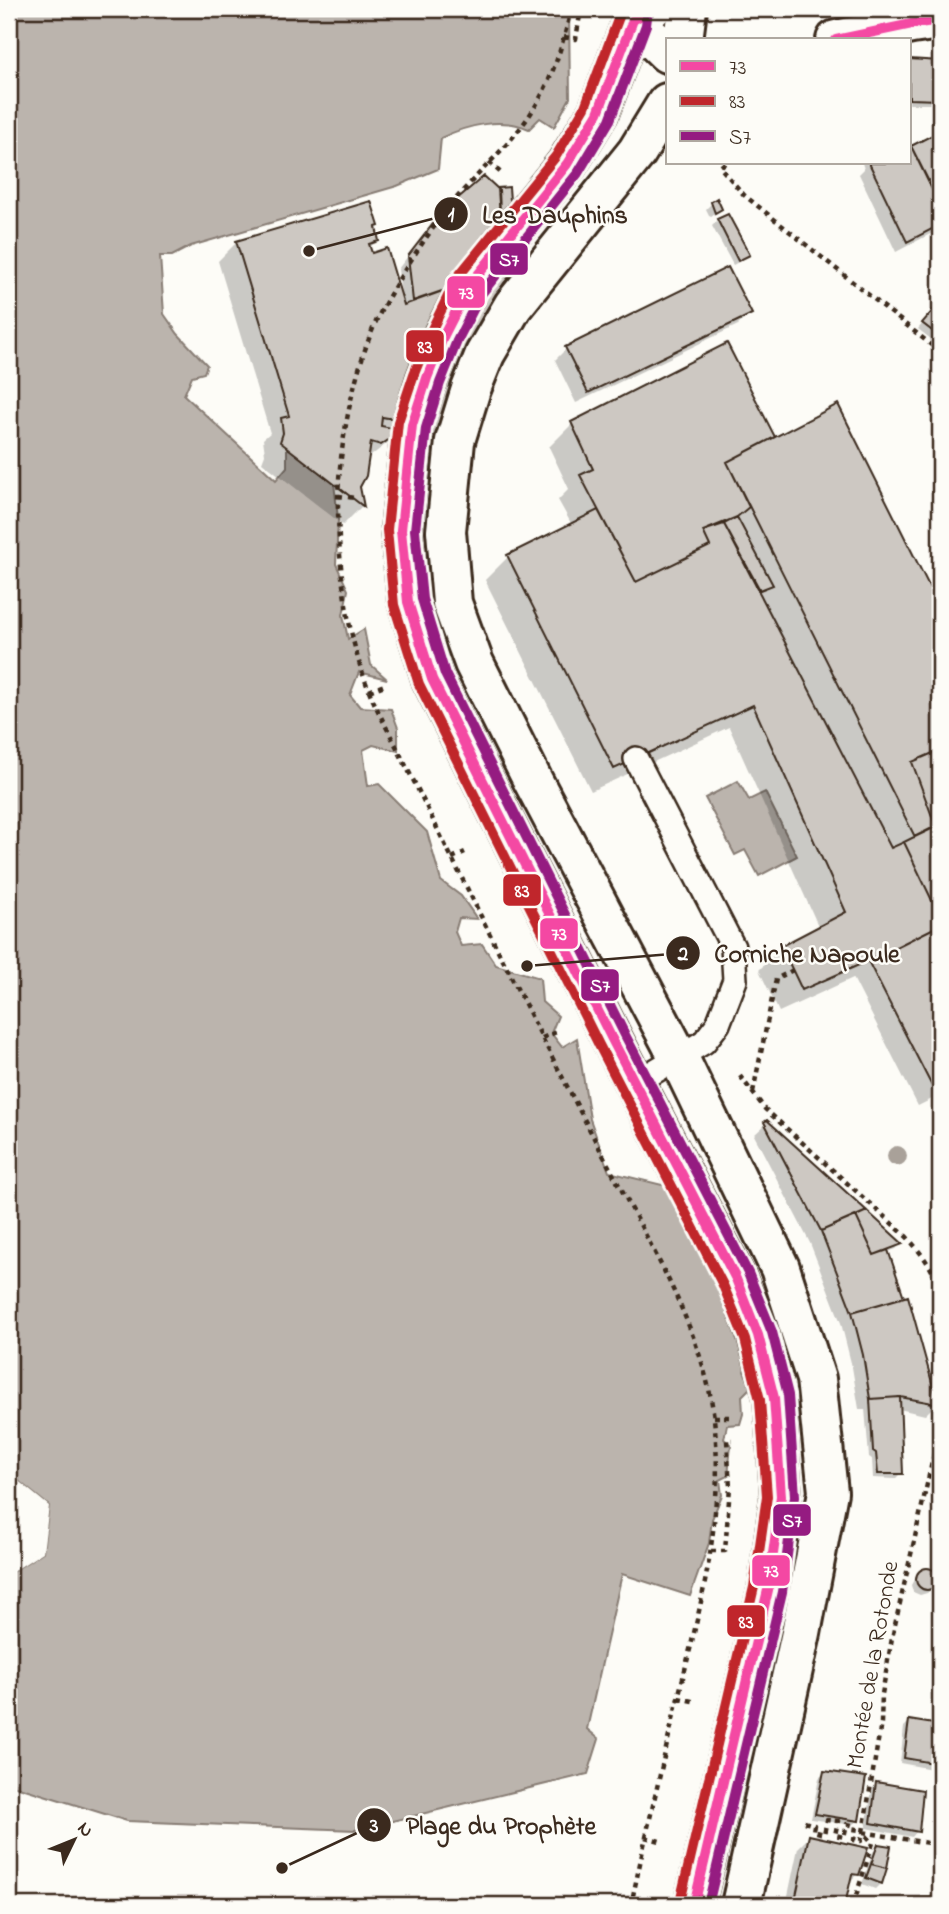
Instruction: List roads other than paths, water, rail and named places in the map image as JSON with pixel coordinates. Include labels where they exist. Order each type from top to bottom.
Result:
[{"type":"main road","points":[[683,38],[687,9]]},
{"type":"main road","points":[[639,13],[666,53]]},
{"type":"main road","points":[[639,13],[598,113],[567,164],[468,286],[444,335],[412,425],[401,530],[408,602],[432,679],[736,1279],[758,1335],[774,1398],[781,1496],[768,1590],[694,1905]]},
{"type":"main road","points":[[846,38],[940,20]]},
{"type":"main road","points":[[666,105],[637,152],[513,306],[485,354],[454,441],[446,531],[452,603],[474,663],[679,1058],[780,1268],[816,1379],[828,1492],[801,1633],[741,1905]]},
{"type":"lane","points":[[635,1083],[704,1042],[718,1024],[735,980],[733,947],[636,759]]},
{"type":"place","name":"Les Dauphins","points":[[309,251]]},
{"type":"place","name":"Corniche Napoule","points":[[527,966]]},
{"type":"place","name":"Plage du Prophète","points":[[282,1868]]}]
